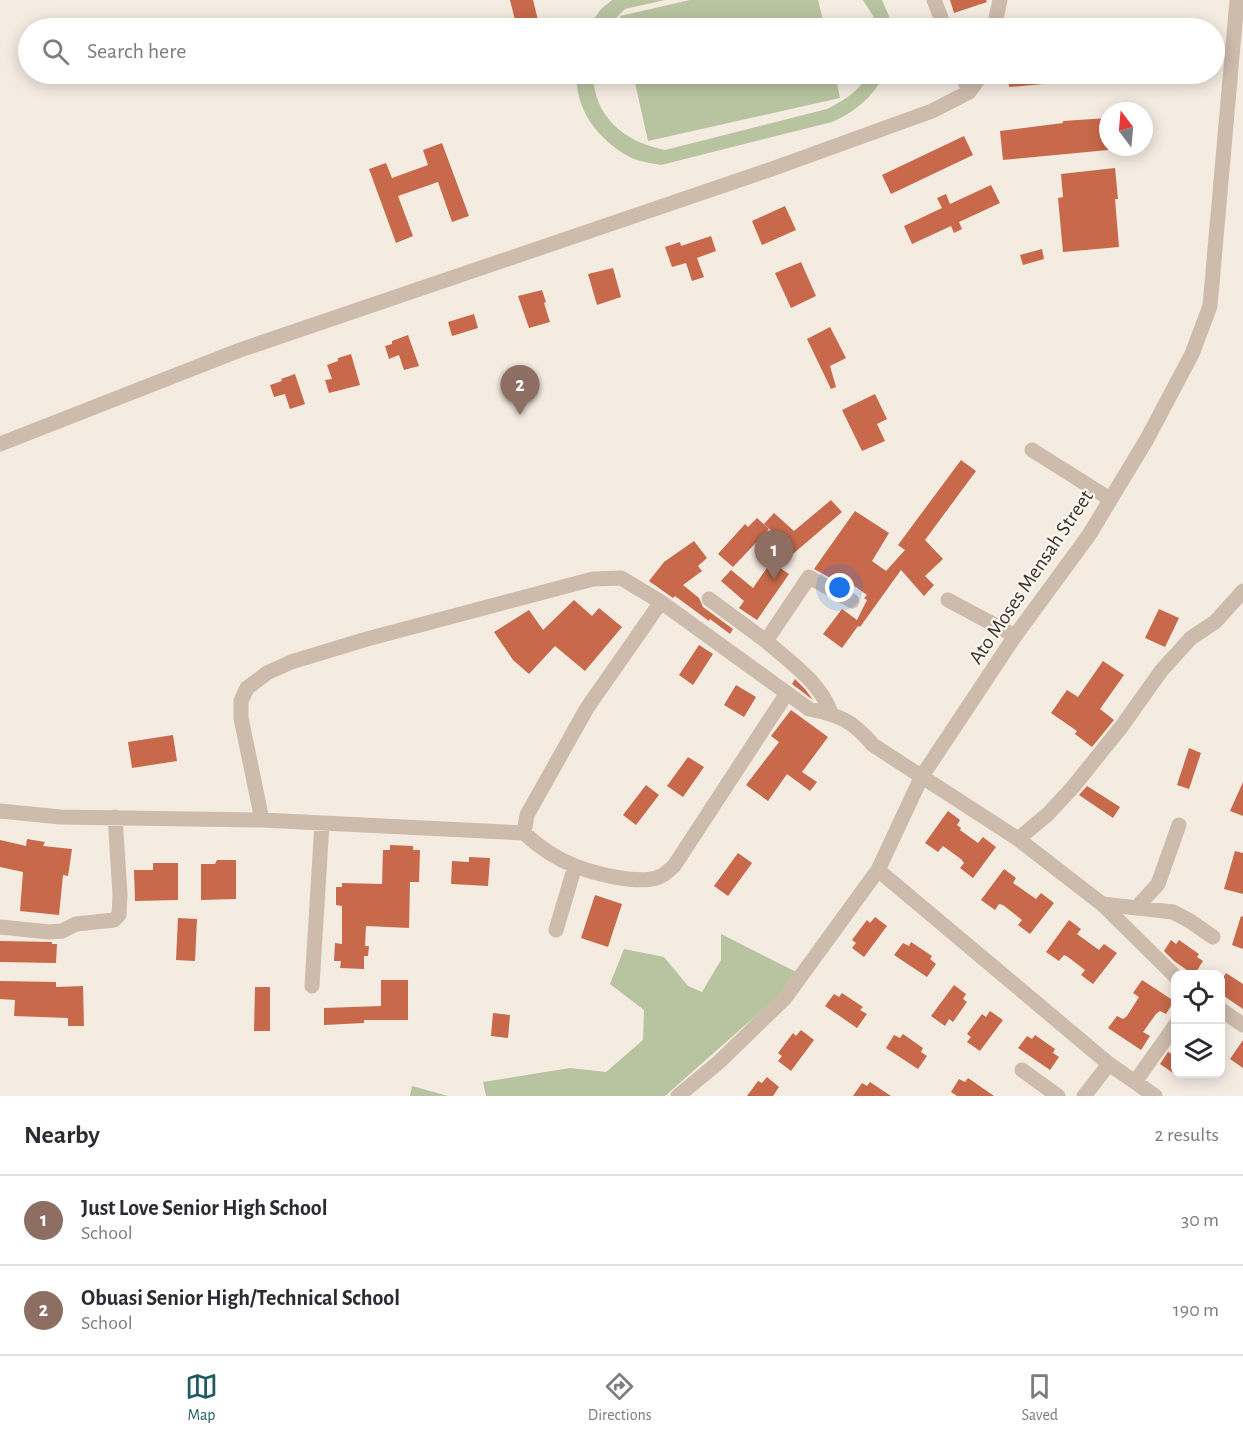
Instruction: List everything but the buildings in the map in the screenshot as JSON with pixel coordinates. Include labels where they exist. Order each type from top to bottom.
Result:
[{"type":"street","points":[[934,0],[941,18]]},
{"type":"street","points":[[996,18],[1000,0]]},
{"type":"street","name":"Ato Moses Mensah Street","points":[[678,1096],[719,1062],[785,998],[878,870],[922,776],[1015,636],[1089,535],[1147,439],[1192,354],[1210,306],[1237,78],[1237,0]]},
{"type":"street","points":[[966,84],[969,92]]},
{"type":"street","points":[[0,444],[240,350],[769,170],[932,111],[969,92],[975,84]]},
{"type":"street","points":[[1032,450],[1110,499]]},
{"type":"street","points":[[766,641],[809,577],[852,601]]},
{"type":"street","points":[[262,820],[242,718],[241,701],[247,688],[267,673],[291,662],[367,639],[593,579],[621,578],[661,602],[809,709],[831,713],[849,721],[860,729],[873,745],[1018,839],[1102,904],[1171,972]]},
{"type":"street","points":[[1018,839],[1048,814],[1073,787],[1122,726],[1161,671],[1191,638],[1215,622],[1243,591]]},
{"type":"street","points":[[709,599],[766,641],[808,678],[826,699],[831,713]]},
{"type":"street","points":[[948,600],[1015,636]]},
{"type":"street","points":[[524,833],[527,816],[587,708],[661,602]]},
{"type":"street","points":[[0,811],[60,817],[262,820],[524,833],[536,844],[574,866],[612,876],[646,880],[661,877],[674,866],[787,693]]},
{"type":"street","points":[[0,927],[49,932],[62,931],[76,924],[114,920],[119,915],[120,894],[115,817]]},
{"type":"street","points":[[312,986],[322,823]]},
{"type":"street","points":[[1137,907],[1158,884],[1179,825]]},
{"type":"street","points":[[556,930],[574,866]]},
{"type":"street","points":[[878,870],[999,974],[1109,1064],[1155,1096]]},
{"type":"street","points":[[1102,904],[1173,912],[1213,938]]},
{"type":"street","points":[[1225,1012],[1243,1025]]},
{"type":"street","points":[[1135,1082],[1171,1031]]},
{"type":"street","points":[[1084,1096],[1109,1064]]},
{"type":"street","points":[[1023,1070],[1058,1096]]},
{"type":"green space","points":[[612,0],[665,0],[625,9],[616,18],[594,18]]},
{"type":"green space","points":[[690,0],[818,0],[822,18],[620,18],[620,16]]},
{"type":"green space","points":[[863,0],[882,0],[889,18],[873,18]]},
{"type":"green space","points":[[577,84],[594,84],[599,103],[614,125],[637,141],[665,150],[827,109],[856,91],[861,84],[879,84],[863,103],[832,122],[661,165],[634,159],[611,145],[592,125],[580,101]]},
{"type":"green space","points":[[635,84],[837,84],[840,98],[648,141]]},
{"type":"green space","points":[[721,934],[802,975],[665,1096],[486,1096],[483,1082],[570,1068],[606,1072],[643,1040],[644,1010],[610,984],[624,949],[664,957],[688,986],[702,992],[721,960]]},
{"type":"green space","points":[[412,1086],[448,1096],[410,1096]]},
{"type":"place","name":"Obuasi Senior High/Technical School","points":[[520,415]]},
{"type":"place","name":"Just Love Senior High School","points":[[774,580]]}]
